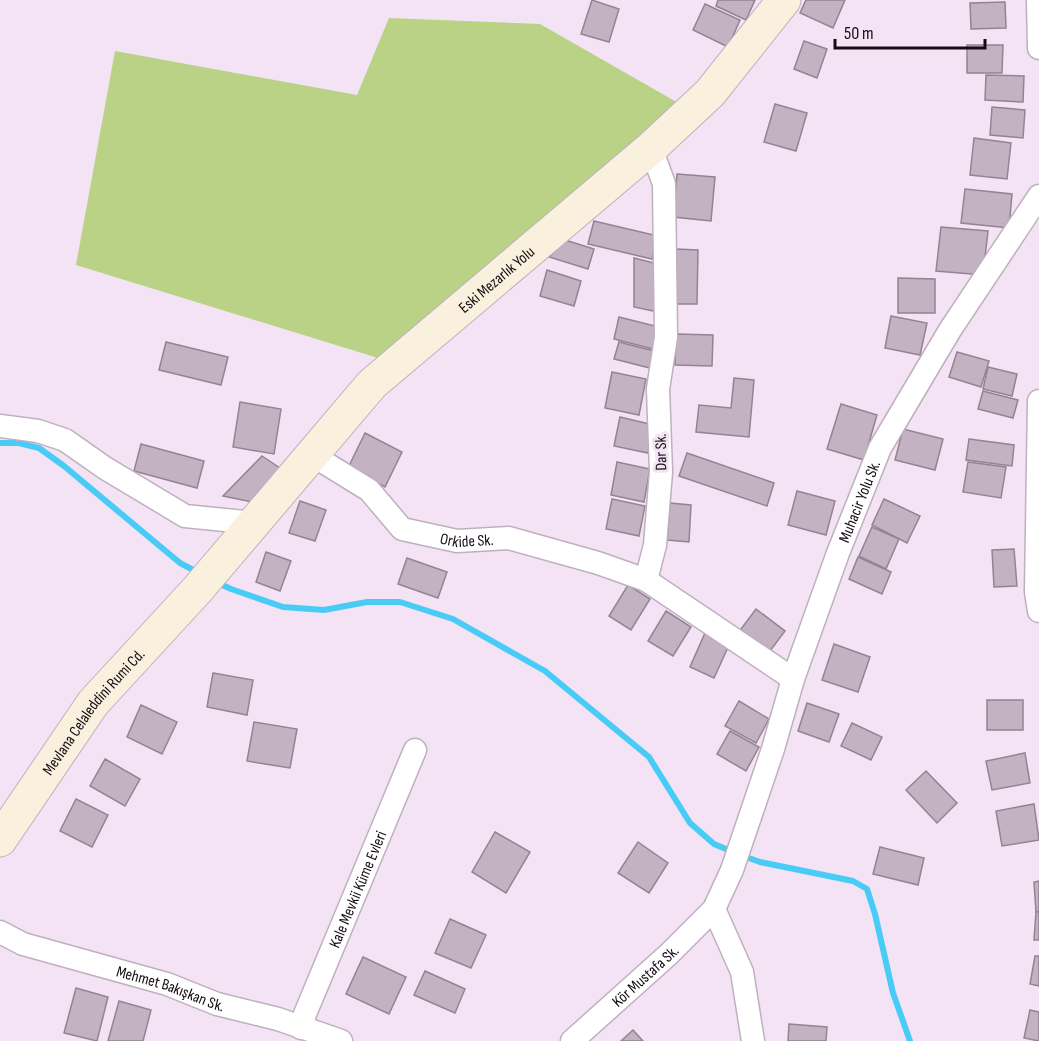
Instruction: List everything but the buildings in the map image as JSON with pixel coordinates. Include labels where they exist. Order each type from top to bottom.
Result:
[{"type":"street","name":"Eski Mezarlık Yolu","points":[[207,579],[372,384],[651,148],[710,93],[784,0]]},
{"type":"street","points":[[1038,0],[1039,48]]},
{"type":"street","name":"Dar Sk.","points":[[646,580],[655,545],[661,472],[658,389],[666,337],[664,184],[651,148]]},
{"type":"street","name":"Muhacir Yolu Sk.","points":[[732,870],[773,749],[793,679],[838,554],[880,448],[950,330],[1039,196]]},
{"type":"street","points":[[1039,401],[1036,592],[1039,611]]},
{"type":"street","points":[[0,426],[38,431],[65,440],[105,468],[184,516],[255,523]]},
{"type":"street","name":"Orkide Sk.","points":[[312,455],[369,490],[402,529],[457,541],[508,538],[598,563],[646,580]]},
{"type":"street","name":"Mevlana Celaleddini Rumi Cd.","points":[[0,840],[93,703],[207,579]]},
{"type":"street","points":[[646,580],[793,679]]},
{"type":"street","name":"Kale Mevkii Küme Evleri","points":[[301,1028],[415,750]]},
{"type":"street","name":"Kör Mustafa Sk.","points":[[572,1041],[669,954],[714,909],[732,870]]},
{"type":"street","points":[[714,909],[742,972],[753,1041]]},
{"type":"street","name":"Mehmet Bakışkan Sk.","points":[[0,932],[23,944],[167,984],[217,1004],[278,1019],[341,1041]]},
{"type":"green space","points":[[389,18],[540,24],[680,104],[378,358],[76,265],[115,51],[357,95]]},
{"type":"waterway","points":[[0,443],[19,443],[39,448],[64,466],[180,563],[199,573]]},
{"type":"waterway","points":[[216,582],[283,607],[324,610],[367,602],[400,602],[453,619],[545,671],[649,757],[690,823],[714,844],[733,852]]},
{"type":"waterway","points":[[743,856],[760,862],[853,881],[867,889],[893,993],[910,1041]]}]
